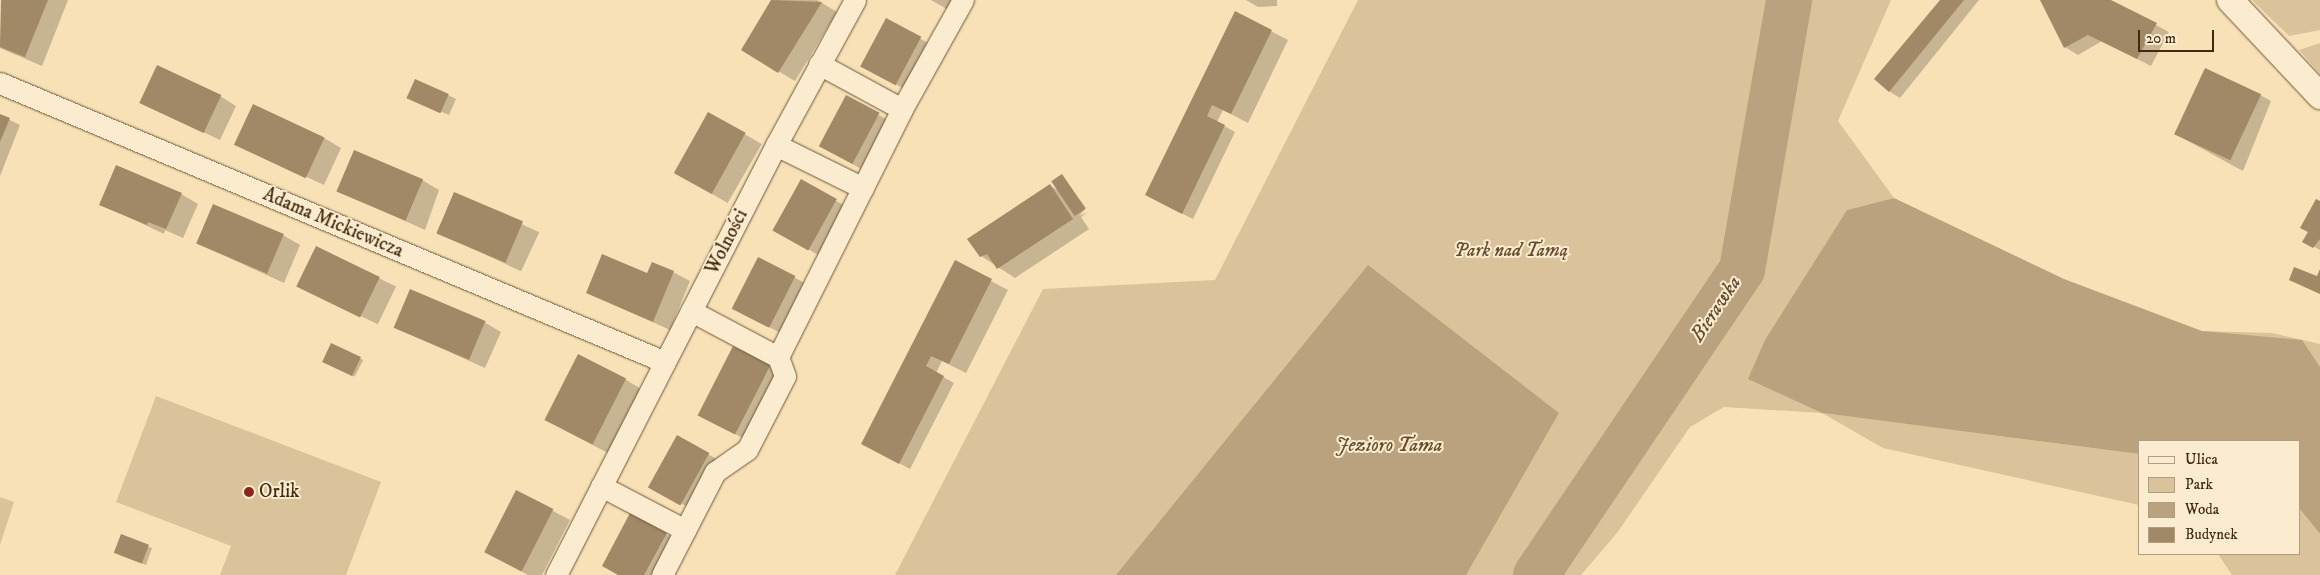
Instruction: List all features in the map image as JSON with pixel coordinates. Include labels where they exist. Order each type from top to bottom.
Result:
[{"type":"street","name":"Wolności","points":[[556,575],[776,145],[855,0]]},
{"type":"street","points":[[778,357],[902,109],[963,0]]},
{"type":"street","points":[[2230,0],[2320,96]]},
{"type":"street","points":[[819,64],[902,109]]},
{"type":"street","name":"Adama Mickiewicza","points":[[0,83],[665,362]]},
{"type":"street","points":[[776,145],[863,188]]},
{"type":"street","points":[[662,575],[715,472],[747,450],[785,376],[778,357],[692,311]]},
{"type":"street","points":[[601,486],[685,530]]},
{"type":"green space","name":"Park nad Tamą","points":[[1358,0],[1891,0],[1838,121],[1894,198],[1847,210],[1822,413],[1724,407],[1690,427],[1617,533],[1581,575],[895,575],[1043,289],[1215,280]]},
{"type":"green space","points":[[2252,0],[2320,0],[2320,30],[2289,36]]},
{"type":"green space","points":[[2320,43],[2320,74],[2299,50]]},
{"type":"green space","points":[[2202,331],[2272,333],[2320,344],[2320,369]]},
{"type":"green space","name":"Orlik","points":[[156,396],[381,482],[346,575],[220,575],[231,546],[116,502]]},
{"type":"green space","points":[[1822,413],[2138,454],[2138,505],[1883,448]]},
{"type":"green space","points":[[0,497],[14,502],[0,545]]},
{"type":"green space","points":[[2300,509],[2320,534],[2320,575],[2232,575],[2219,555],[2300,555]]},
{"type":"water","points":[[1894,198],[2064,279],[2202,331],[2302,340],[2320,367],[2320,534],[2300,509],[2300,440],[2138,440],[2138,454],[1822,413],[1748,379],[1765,340],[1847,210]]},
{"type":"water","name":"Jezioro Tama","points":[[1368,265],[1559,413],[1466,575],[1116,575]]},
{"type":"building","points":[[1,0],[48,0],[25,57],[0,47]]},
{"type":"building","points":[[771,0],[822,2],[778,73],[741,50]]},
{"type":"building","points":[[1940,0],[1964,0],[1889,92],[1874,79]]},
{"type":"building","points":[[2040,0],[2111,0],[2157,23],[2137,59],[2088,35],[2064,48]]},
{"type":"building","points":[[1235,11],[1272,30],[1231,114],[1212,105],[1207,116],[1225,125],[1182,214],[1145,195]]},
{"type":"building","points":[[886,18],[921,37],[895,85],[860,67]]},
{"type":"building","points":[[157,65],[221,95],[204,133],[139,103]]},
{"type":"building","points":[[2205,68],[2261,94],[2230,160],[2174,134]]},
{"type":"building","points":[[415,79],[449,94],[440,113],[406,98]]},
{"type":"building","points":[[846,95],[880,113],[852,164],[819,146]]},
{"type":"building","points":[[253,104],[325,137],[306,178],[234,145]]},
{"type":"building","points":[[708,112],[746,133],[712,194],[674,173]]},
{"type":"building","points":[[0,114],[10,118],[0,142]]},
{"type":"building","points":[[354,150],[423,179],[405,221],[336,191]]},
{"type":"building","points":[[116,165],[182,193],[166,229],[148,222],[147,225],[99,205]]},
{"type":"building","points":[[1062,174],[1085,209],[1075,216],[1051,181]]},
{"type":"building","points":[[801,179],[837,199],[808,250],[772,231]]},
{"type":"building","points":[[1050,184],[1073,219],[997,269],[987,254],[980,257],[967,239]]},
{"type":"building","points":[[454,192],[523,221],[505,263],[436,233]]},
{"type":"building","points":[[2316,199],[2320,201],[2320,239],[2313,248],[2302,242],[2308,232],[2300,228]]},
{"type":"building","points":[[213,204],[284,234],[267,274],[196,244]]},
{"type":"building","points":[[316,246],[380,277],[360,318],[296,286]]},
{"type":"building","points":[[602,254],[647,273],[652,262],[674,271],[653,322],[586,293]]},
{"type":"building","points":[[758,257],[795,276],[769,328],[732,309]]},
{"type":"building","points":[[955,260],[992,279],[949,364],[931,356],[926,366],[944,376],[899,464],[861,444]]},
{"type":"building","points":[[2294,267],[2317,276],[2320,269],[2320,294],[2289,280]]},
{"type":"building","points":[[410,289],[485,321],[469,360],[394,328]]},
{"type":"building","points":[[331,343],[361,357],[352,376],[322,362]]},
{"type":"building","points":[[733,346],[770,365],[735,435],[698,415]]},
{"type":"building","points":[[578,354],[626,379],[593,444],[544,420]]},
{"type":"building","points":[[677,435],[709,453],[680,505],[648,487]]},
{"type":"building","points":[[516,490],[553,509],[522,571],[484,552]]},
{"type":"building","points":[[630,513],[667,533],[644,575],[618,575],[602,566]]},
{"type":"building","points":[[121,534],[149,545],[142,563],[114,553]]},
{"type":"waterway","name":"Bierawka","points":[[1536,575],[1742,270],[1789,0]]},
{"type":"place","name":"Orlik","points":[[249,492]]}]
